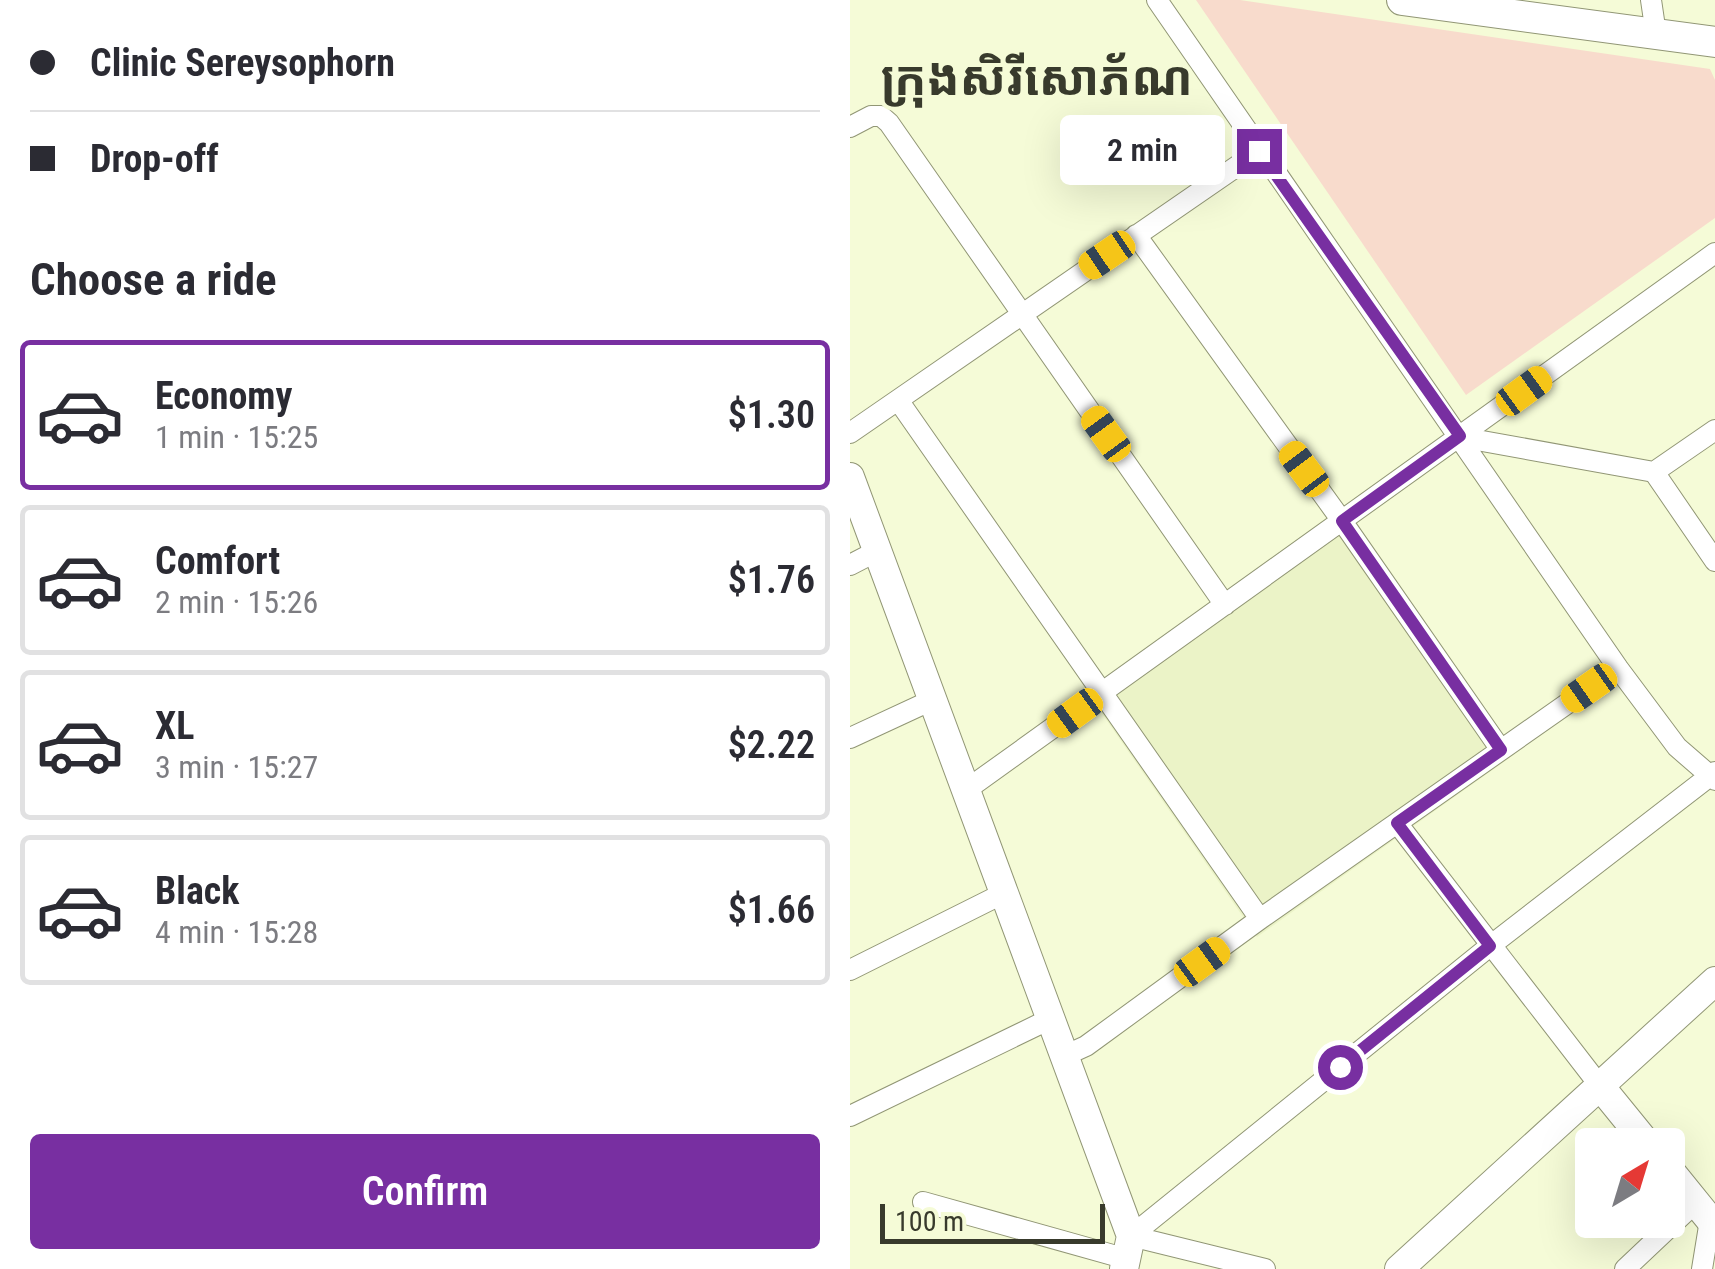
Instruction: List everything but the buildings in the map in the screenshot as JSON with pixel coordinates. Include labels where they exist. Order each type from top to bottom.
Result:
[{"type":"highway","points":[[1402,0],[1535,9],[1715,42]]},
{"type":"main road","points":[[850,478],[1064,1056],[1127,1254]]},
{"type":"main road","points":[[1399,1269],[1715,981]]},
{"type":"main road","points":[[1600,1086],[1634,1128]]},
{"type":"main road","points":[[1685,1189],[1707,1216]]},
{"type":"street","points":[[1127,1254],[1490,946],[1714,776],[1677,747],[1618,668],[1157,0]]},
{"type":"street","points":[[1652,0],[1656,34]]},
{"type":"street","points":[[850,127],[870,116],[880,116],[889,123],[1225,606]]},
{"type":"street","points":[[850,433],[1259,151]]},
{"type":"street","points":[[1136,235],[1501,750]]},
{"type":"street","points":[[966,790],[1715,253]]},
{"type":"street","points":[[898,400],[1260,919]]},
{"type":"street","points":[[1654,472],[1715,430]]},
{"type":"street","points":[[1460,436],[1654,472],[1715,561]]},
{"type":"street","points":[[850,564],[877,551]]},
{"type":"street","points":[[1064,1056],[1086,1046],[1618,668]]},
{"type":"street","points":[[850,738],[932,700]]},
{"type":"street","points":[[1397,823],[1600,1086]]},
{"type":"street","points":[[850,970],[1004,893]]},
{"type":"street","points":[[850,1116],[1050,1019]]},
{"type":"street","points":[[922,1202],[1127,1254],[1265,1269]]},
{"type":"street","points":[[1625,1269],[1707,1216]]},
{"type":"street","points":[[1702,1269],[1707,1216]]},
{"type":"shaded area","points":[[1196,0],[1240,0],[1710,69],[1715,80],[1715,218],[1466,395]]},
{"type":"shaded area","points":[[1340,508],[1515,754],[1257,937],[1087,692]]},
{"type":"district","name":"ក្រុងសិរីសោភ័ណ","points":[[1037,78]]},
{"type":"route","points":[[1259,151],[1460,436],[1342,521],[1501,750],[1397,823],[1490,946],[1340,1067]]}]
